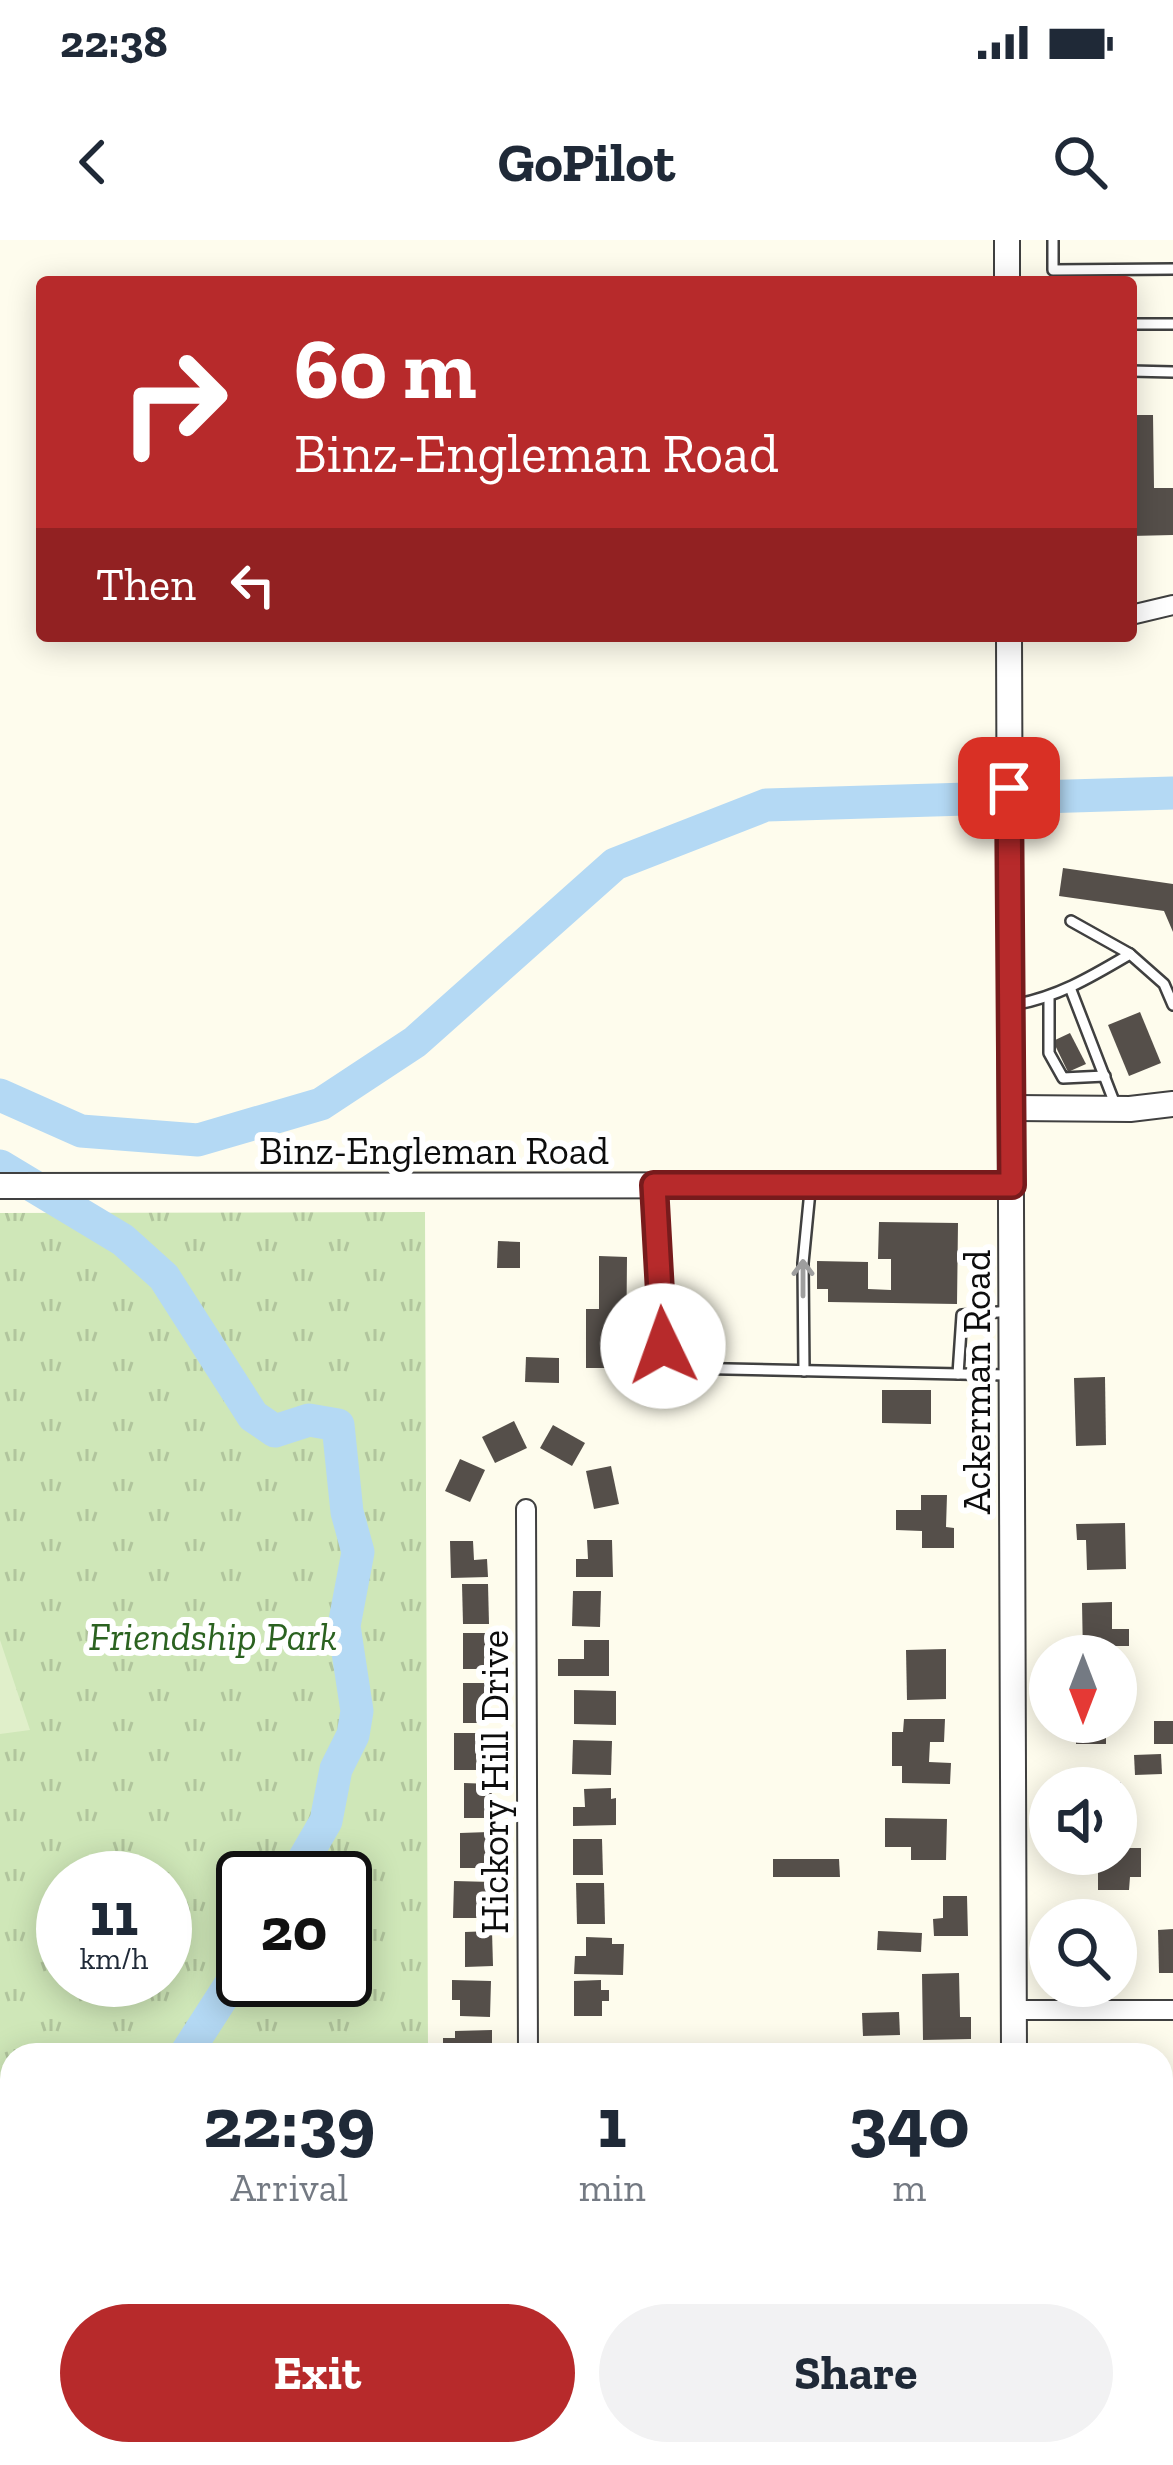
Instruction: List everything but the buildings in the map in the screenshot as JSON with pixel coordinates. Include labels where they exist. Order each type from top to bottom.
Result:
[{"type":"street","points":[[1007,240],[1007,276]]},
{"type":"street","points":[[1137,614],[1173,605]]},
{"type":"street","name":"Ackerman Road","points":[[1009,642],[1014,2043]]},
{"type":"street","points":[[1012,1108],[1173,1105]]},
{"type":"street","name":"Binz-Engleman Road","points":[[0,1186],[1012,1185]]},
{"type":"street","name":"Hickory Hill Drive","points":[[526,1509],[528,2043]]},
{"type":"street","points":[[1014,2009],[1173,2010]]},
{"type":"lane","points":[[1053,240],[1053,270],[1173,269]]},
{"type":"lane","points":[[1137,324],[1173,324]]},
{"type":"lane","points":[[1137,371],[1173,372]]},
{"type":"lane","points":[[1071,921],[1130,954],[1164,984],[1173,1005]]},
{"type":"lane","points":[[1011,1006],[1071,990],[1130,954]]},
{"type":"lane","points":[[1071,990],[1118,1109]]},
{"type":"lane","points":[[1049,999],[1049,1052],[1063,1078],[1105,1076]]},
{"type":"lane","points":[[654,1185],[663,1346],[672,1364],[680,1368],[1012,1376]]},
{"type":"lane","points":[[804,1371],[803,1263],[811,1185]]},
{"type":"lane","points":[[958,1374],[962,1315],[1012,1312]]},
{"type":"green space","name":"Friendship Park","points":[[425,1212],[428,2043],[0,2043],[0,1213]]},
{"type":"green space","points":[[0,1640],[30,1730],[0,1734]]},
{"type":"waterway","points":[[0,1095],[81,1131],[198,1140],[321,1104],[415,1042],[615,864],[766,805],[1173,793]]},
{"type":"waterway","points":[[0,1166],[123,1240],[164,1277],[253,1416],[275,1431],[309,1420],[338,1425],[347,1512],[358,1552],[344,1626],[357,1711],[353,1735],[336,1769],[326,1821],[309,1851]]},
{"type":"waterway","points":[[193,2043],[216,2007]]},
{"type":"route","points":[[663,1346],[654,1185],[1012,1185],[1009,788]]}]
